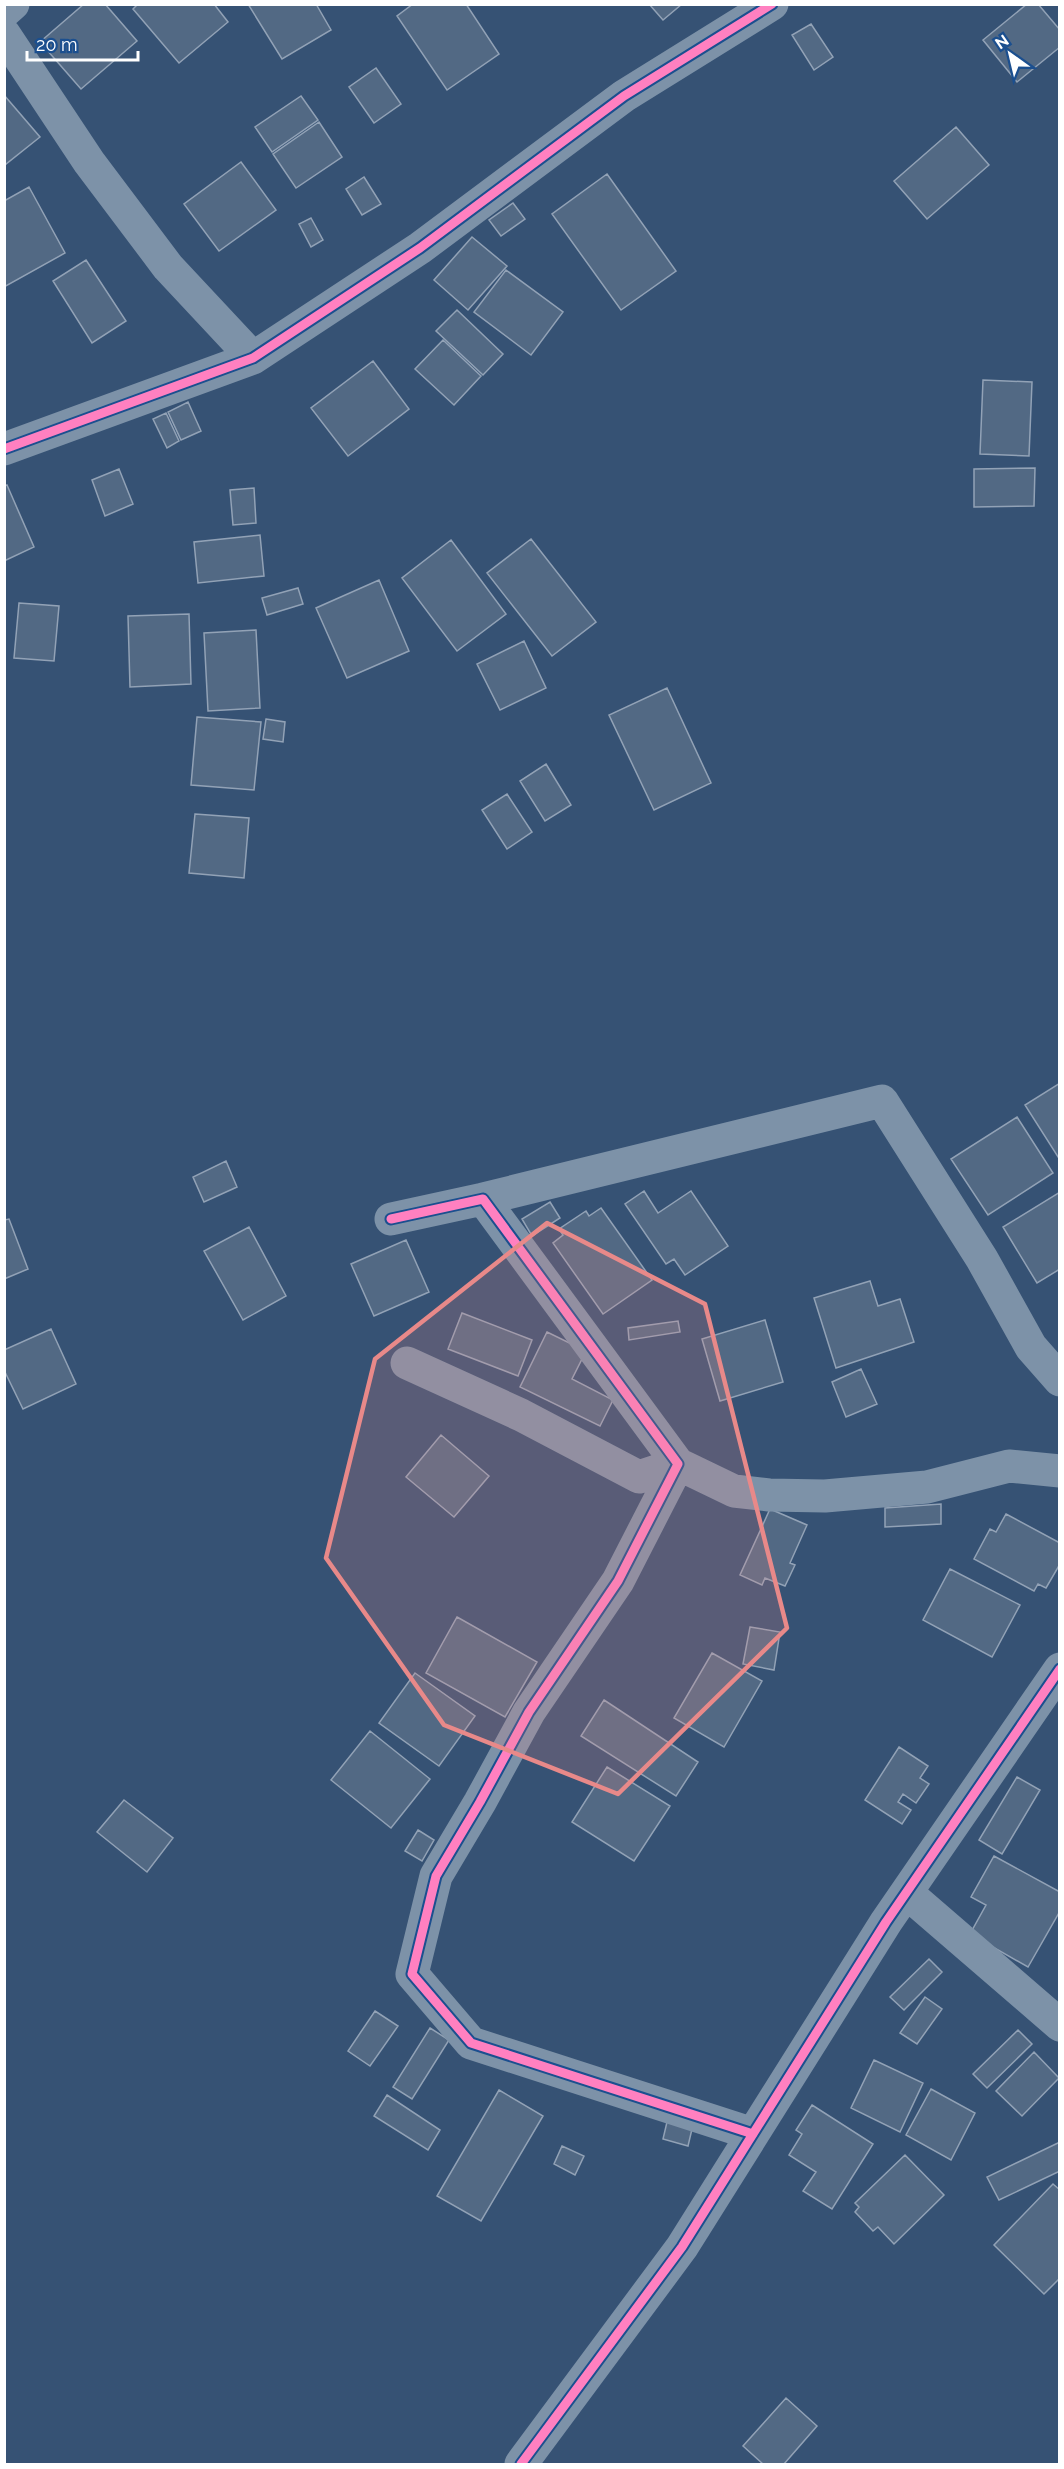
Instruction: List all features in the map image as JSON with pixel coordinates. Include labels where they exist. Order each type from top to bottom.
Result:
[{"type":"street","points":[[4,12],[13,4]]},
{"type":"street","points":[[4,449],[253,358],[420,248],[624,96],[772,4]]},
{"type":"street","points":[[4,34],[89,162],[168,267],[253,358]]},
{"type":"street","points":[[391,1219],[483,1200],[882,1101],[982,1259],[1031,1347],[1059,1380]]},
{"type":"street","points":[[483,1200],[678,1464],[734,1491],[813,1496],[927,1487],[1009,1466],[1059,1471]]},
{"type":"street","points":[[407,1363],[521,1415],[639,1477],[678,1464]]},
{"type":"street","points":[[678,1464],[618,1581],[529,1712],[436,1876],[412,1974],[471,2043],[753,2134]]},
{"type":"street","points":[[532,2460],[682,2247],[907,1893],[1059,1670]]},
{"type":"street","points":[[907,1893],[1059,2025]]},
{"type":"highlighted area","points":[[547,1223],[705,1304],[787,1628],[618,1794],[444,1725],[326,1558],[375,1359]]},
{"type":"building","points":[[84,4],[105,4],[137,41],[81,89],[40,42]]},
{"type":"building","points":[[138,4],[214,4],[228,22],[179,63],[133,9]]},
{"type":"building","points":[[248,4],[316,4],[331,30],[282,59]]},
{"type":"building","points":[[413,4],[466,4],[499,54],[447,90],[397,16]]},
{"type":"building","points":[[649,4],[682,4],[663,20]]},
{"type":"building","points":[[1027,4],[1038,4],[1060,30],[1060,47],[1017,82],[983,40]]},
{"type":"building","points":[[811,24],[833,57],[814,70],[792,35]]},
{"type":"building","points":[[376,68],[401,104],[374,123],[349,87]]},
{"type":"building","points":[[4,95],[40,137],[6,164],[4,163]]},
{"type":"building","points":[[301,96],[318,120],[272,152],[255,127]]},
{"type":"building","points":[[319,122],[342,157],[296,188],[273,154]]},
{"type":"building","points":[[956,127],[989,165],[927,219],[894,181]]},
{"type":"building","points":[[241,162],[276,210],[219,251],[184,204]]},
{"type":"building","points":[[607,174],[676,271],[621,310],[552,214]]},
{"type":"building","points":[[364,177],[381,204],[362,215],[346,189]]},
{"type":"building","points":[[29,187],[65,253],[4,287],[4,201]]},
{"type":"building","points":[[513,203],[525,219],[501,236],[489,220]]},
{"type":"building","points":[[311,218],[323,240],[311,247],[299,224]]},
{"type":"building","points":[[472,237],[507,266],[468,310],[434,280]]},
{"type":"building","points":[[86,260],[126,321],[92,343],[53,281]]},
{"type":"building","points":[[506,270],[563,312],[531,355],[474,312]]},
{"type":"building","points":[[457,310],[503,354],[483,375],[436,331]]},
{"type":"building","points":[[443,340],[481,376],[454,405],[415,369]]},
{"type":"building","points":[[373,361],[409,409],[348,456],[311,408]]},
{"type":"building","points":[[983,380],[1032,382],[1029,456],[980,454]]},
{"type":"building","points":[[188,402],[201,431],[181,440],[168,412]]},
{"type":"building","points":[[166,413],[179,441],[167,448],[153,419]]},
{"type":"building","points":[[1035,468],[1034,506],[974,507],[974,469]]},
{"type":"building","points":[[119,469],[133,504],[105,516],[92,480]]},
{"type":"building","points":[[7,485],[34,547],[4,561],[4,486]]},
{"type":"building","points":[[254,488],[256,523],[233,525],[230,490]]},
{"type":"building","points":[[260,535],[264,576],[198,583],[194,542]]},
{"type":"building","points":[[531,539],[596,622],[552,656],[487,573]]},
{"type":"building","points":[[451,540],[506,614],[457,651],[402,578]]},
{"type":"building","points":[[379,580],[409,651],[347,678],[316,608]]},
{"type":"building","points":[[298,588],[303,604],[267,615],[262,598]]},
{"type":"building","points":[[19,603],[59,606],[54,661],[14,658]]},
{"type":"building","points":[[189,614],[191,684],[130,687],[128,616]]},
{"type":"building","points":[[256,630],[260,708],[208,711],[204,633]]},
{"type":"building","points":[[524,641],[546,688],[500,710],[477,664]]},
{"type":"building","points":[[667,688],[711,783],[654,810],[609,715]]},
{"type":"building","points":[[197,717],[261,722],[254,790],[191,785]]},
{"type":"building","points":[[266,719],[285,722],[283,742],[263,739]]},
{"type":"building","points":[[546,764],[571,805],[545,821],[520,781]]},
{"type":"building","points":[[507,794],[532,832],[507,849],[482,810]]},
{"type":"building","points":[[195,814],[249,818],[244,878],[189,873]]},
{"type":"building","points":[[1060,1083],[1060,1160],[1025,1105]]},
{"type":"building","points":[[1017,1117],[1053,1173],[988,1215],[951,1159]]},
{"type":"building","points":[[226,1161],[237,1187],[204,1202],[193,1177]]},
{"type":"building","points":[[644,1191],[658,1213],[691,1191],[728,1246],[685,1275],[674,1259],[666,1264],[625,1204]]},
{"type":"building","points":[[1060,1192],[1060,1269],[1037,1283],[1003,1227]]},
{"type":"building","points":[[550,1202],[560,1218],[532,1236],[522,1219]]},
{"type":"building","points":[[601,1208],[652,1280],[603,1314],[553,1243],[563,1235],[559,1229],[586,1211],[589,1216]]},
{"type":"building","points":[[9,1219],[28,1269],[4,1279],[4,1220]]},
{"type":"building","points":[[249,1227],[286,1296],[243,1320],[204,1251]]},
{"type":"building","points":[[406,1240],[429,1292],[374,1316],[351,1264]]},
{"type":"building","points":[[870,1281],[878,1306],[900,1299],[914,1342],[836,1368],[814,1298]]},
{"type":"building","points":[[462,1313],[532,1340],[518,1376],[448,1349]]},
{"type":"building","points":[[765,1320],[783,1382],[720,1401],[702,1339]]},
{"type":"building","points":[[678,1321],[680,1332],[629,1340],[628,1328]]},
{"type":"building","points":[[51,1329],[76,1384],[23,1409],[4,1370],[4,1350]]},
{"type":"building","points":[[547,1332],[586,1351],[572,1379],[613,1400],[600,1426],[520,1387]]},
{"type":"building","points":[[861,1369],[877,1404],[846,1417],[832,1382]]},
{"type":"building","points":[[441,1435],[489,1476],[454,1517],[406,1477]]},
{"type":"building","points":[[941,1504],[941,1524],[885,1527],[885,1508]]},
{"type":"building","points":[[770,1509],[807,1525],[790,1563],[795,1565],[785,1586],[765,1578],[762,1585],[740,1575]]},
{"type":"building","points":[[1006,1514],[1060,1543],[1060,1564],[1046,1588],[1038,1584],[1034,1591],[974,1559],[990,1529],[996,1532]]},
{"type":"building","points":[[950,1569],[1020,1605],[992,1657],[923,1620]]},
{"type":"building","points":[[457,1617],[537,1662],[505,1717],[426,1673]]},
{"type":"building","points":[[750,1627],[780,1632],[774,1670],[743,1664]]},
{"type":"building","points":[[712,1653],[762,1681],[724,1747],[674,1718]]},
{"type":"building","points":[[415,1673],[475,1716],[439,1766],[379,1723]]},
{"type":"building","points":[[604,1700],[698,1762],[676,1796],[581,1736]]},
{"type":"building","points":[[370,1731],[430,1779],[391,1828],[331,1780]]},
{"type":"building","points":[[899,1747],[928,1766],[920,1778],[929,1784],[916,1803],[903,1794],[898,1802],[911,1810],[902,1824],[865,1800]]},
{"type":"building","points":[[607,1767],[670,1806],[634,1861],[572,1822]]},
{"type":"building","points":[[1017,1777],[1040,1790],[1002,1854],[979,1840]]},
{"type":"building","points":[[124,1800],[173,1838],[147,1872],[97,1832]]},
{"type":"building","points":[[418,1830],[434,1840],[422,1861],[405,1851]]},
{"type":"building","points":[[994,1856],[1060,1892],[1060,1911],[1028,1967],[970,1934],[986,1905],[971,1897]]},
{"type":"building","points":[[929,1959],[942,1972],[904,2010],[890,1997]]},
{"type":"building","points":[[925,1997],[942,2009],[917,2044],[900,2033]]},
{"type":"building","points":[[375,2011],[398,2026],[370,2066],[348,2051]]},
{"type":"building","points":[[430,2028],[449,2040],[412,2099],[393,2087]]},
{"type":"building","points":[[1018,2030],[1032,2044],[987,2088],[973,2074]]},
{"type":"building","points":[[1034,2052],[1059,2078],[1022,2116],[996,2091]]},
{"type":"building","points":[[874,2060],[923,2083],[900,2132],[851,2108]]},
{"type":"building","points":[[931,2089],[975,2113],[951,2160],[906,2135]]},
{"type":"building","points":[[499,2090],[543,2116],[481,2221],[437,2196]]},
{"type":"building","points":[[387,2095],[440,2130],[428,2150],[374,2116]]},
{"type":"building","points":[[812,2105],[873,2144],[832,2209],[803,2191],[816,2172],[789,2155],[802,2134],[796,2130]]},
{"type":"building","points":[[667,2122],[692,2129],[688,2146],[663,2139]]},
{"type":"building","points":[[1060,2142],[1060,2171],[999,2200],[987,2177]]},
{"type":"building","points":[[562,2146],[584,2156],[575,2175],[554,2164]]},
{"type":"building","points":[[905,2155],[944,2195],[894,2244],[878,2227],[873,2231],[855,2212],[859,2207],[855,2203]]},
{"type":"building","points":[[1053,2184],[1060,2190],[1060,2278],[1044,2294],[994,2245]]},
{"type":"building","points":[[786,2398],[817,2426],[784,2464],[763,2464],[743,2446]]},
{"type":"cycle path","points":[[4,449],[253,358],[420,248],[624,96],[772,4]]},
{"type":"cycle path","points":[[391,1219],[483,1199],[678,1464],[618,1581],[529,1712],[436,1876],[412,1974],[471,2043],[753,2134]]},
{"type":"cycle path","points":[[521,2464],[682,2247],[886,1922],[1060,1669]]}]
